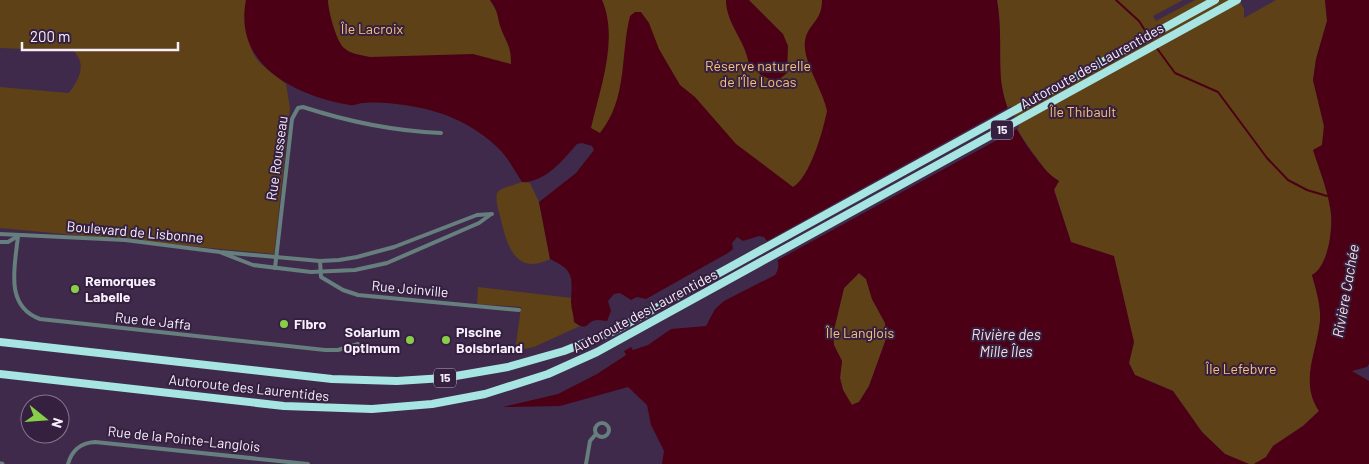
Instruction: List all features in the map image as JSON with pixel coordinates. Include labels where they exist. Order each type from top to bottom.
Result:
[{"type":"highway","name":"Autoroute des Laurentides","points":[[0,342],[343,380],[397,381],[444,378],[524,363],[598,338],[762,250],[1215,0]]},
{"type":"highway","name":"Autoroute des Laurentides","points":[[0,374],[308,408],[372,409],[432,404],[492,392],[572,364],[767,259],[1237,0]]},
{"type":"street","name":"Rue Rousseau","points":[[276,268],[292,119],[298,108],[303,107],[342,120],[388,128],[441,133]]},
{"type":"street","name":"Boulevard de Lisbonne","points":[[0,234],[125,240],[220,252],[320,261],[357,257],[394,247],[477,215],[492,214],[479,223],[401,257],[355,270],[319,272],[253,265],[220,252]]},
{"type":"street","name":"Boulevard de Lisbonne","points":[[0,242],[8,242],[18,236]]},
{"type":"street","name":"Rue de Jaffa","points":[[18,236],[14,281],[16,296],[23,308],[40,319],[325,350],[338,350],[358,344]]},
{"type":"street","points":[[394,247],[401,257]]},
{"type":"street","points":[[319,272],[320,261]]},
{"type":"street","name":"Rue Joinville","points":[[319,272],[321,277],[343,290],[358,295],[519,310]]},
{"type":"street","points":[[586,464],[590,441],[596,434]]},
{"type":"street","name":"Rue de la Pointe-Langlois","points":[[68,464],[76,448],[94,442],[308,464]]},
{"type":"green space","points":[[0,0],[246,0],[246,30],[250,46],[262,65],[286,84],[290,108],[274,254],[0,228],[0,87],[69,93],[76,83],[81,67],[74,51],[0,48]]},
{"type":"green space","name":"Île Lacroix","points":[[308,0],[490,0],[530,70],[394,69],[335,48]]},
{"type":"green space","name":"Réserve naturelle de l'Île Locas","points":[[582,0],[837,0],[844,199],[607,150],[571,128]]},
{"type":"green space","points":[[997,0],[1183,0],[1153,16],[1156,21],[1195,0],[1239,0],[1244,9],[1244,18],[1276,0],[1325,0],[1327,21],[1316,59],[1313,80],[1324,126],[1322,145],[1314,150],[1329,200],[1331,215],[1331,234],[1326,254],[1323,263],[1312,275],[1320,309],[1320,321],[1310,378],[1313,400],[1319,411],[1303,426],[1273,446],[1266,457],[1254,464],[1249,464],[1225,454],[1202,432],[1173,391],[1135,375],[1129,363],[1134,342],[1071,242],[1054,189],[1059,181],[1044,168],[1027,145],[1008,109],[1001,80]]},
{"type":"green space","points":[[522,182],[530,183],[539,202],[550,259],[538,263],[529,264],[515,256],[506,239],[497,207],[497,193],[501,189]]},
{"type":"green space","name":"Île Langlois","points":[[859,273],[866,279],[872,299],[885,323],[886,339],[869,386],[859,402],[851,405],[843,390],[840,378],[842,361],[834,346],[833,334],[844,288]]},
{"type":"green space","points":[[478,287],[572,298],[574,322],[580,326],[534,347],[515,351],[521,307],[477,304]]},
{"type":"water","name":"Rivière des Mille Îles","points":[[246,0],[328,0],[331,18],[338,39],[344,48],[353,53],[370,57],[473,54],[511,64],[509,48],[496,10],[490,0],[602,0],[607,15],[608,47],[603,80],[591,128],[600,133],[609,120],[619,91],[630,16],[635,12],[641,12],[649,23],[659,49],[680,85],[695,97],[736,144],[793,187],[805,174],[810,164],[819,141],[827,111],[805,49],[807,35],[820,13],[822,0],[997,0],[1001,80],[1008,110],[1027,146],[1044,169],[1059,181],[1054,190],[1071,242],[1114,256],[1134,342],[1129,363],[1135,375],[1173,391],[1202,432],[1225,454],[1249,464],[662,464],[664,451],[651,425],[647,405],[628,387],[560,406],[503,407],[558,394],[597,374],[626,355],[624,351],[631,347],[633,350],[648,345],[671,329],[706,326],[715,309],[724,301],[775,275],[778,261],[774,251],[764,237],[759,236],[743,241],[737,237],[732,243],[733,249],[728,253],[646,299],[637,297],[631,300],[620,293],[614,294],[608,301],[611,311],[607,321],[598,320],[585,326],[579,325],[574,322],[571,305],[572,286],[568,271],[550,259],[539,202],[576,173],[594,150],[592,146],[582,143],[577,144],[546,175],[538,179],[522,182],[502,152],[492,142],[477,131],[453,118],[400,104],[362,103],[350,105],[329,101],[289,85],[272,74],[259,59],[249,43],[244,23]],"holes":[[[859,273],[866,279],[872,299],[885,323],[886,339],[869,386],[859,402],[852,405],[843,390],[840,378],[842,361],[834,345],[833,334],[844,288]]]},
{"type":"water","points":[[726,0],[749,0],[783,34],[788,46],[787,73],[776,82],[761,75],[749,65],[744,48],[729,17]]},
{"type":"water","name":"Rivière Cachée","points":[[1325,0],[1369,0],[1369,364],[1367,367],[1352,371],[1369,381],[1369,464],[1254,464],[1266,457],[1273,446],[1303,426],[1319,411],[1310,389],[1311,367],[1320,321],[1320,309],[1312,275],[1323,263],[1326,254],[1331,234],[1331,215],[1327,193],[1313,150],[1322,145],[1324,126],[1313,80],[1316,59],[1327,21]]},
{"type":"pier","points":[[1011,106],[1019,128],[776,261],[765,242]]},
{"type":"waterway","points":[[1116,0],[1139,21],[1148,35]]},
{"type":"waterway","points":[[1156,47],[1175,73],[1218,92],[1267,158],[1288,180],[1307,190],[1327,196]]},
{"type":"place","name":"Remorques Labelle","points":[[75,289]]},
{"type":"place","name":"Fibro","points":[[284,324]]},
{"type":"place","name":"Solarium Optimum","points":[[410,340]]},
{"type":"place","name":"Piscine Boisbriand","points":[[446,340]]},
{"type":"park label","name":"Île Thibault","points":[[1083,112]]},
{"type":"park label","name":"Île Lefebvre","points":[[1241,369]]}]
